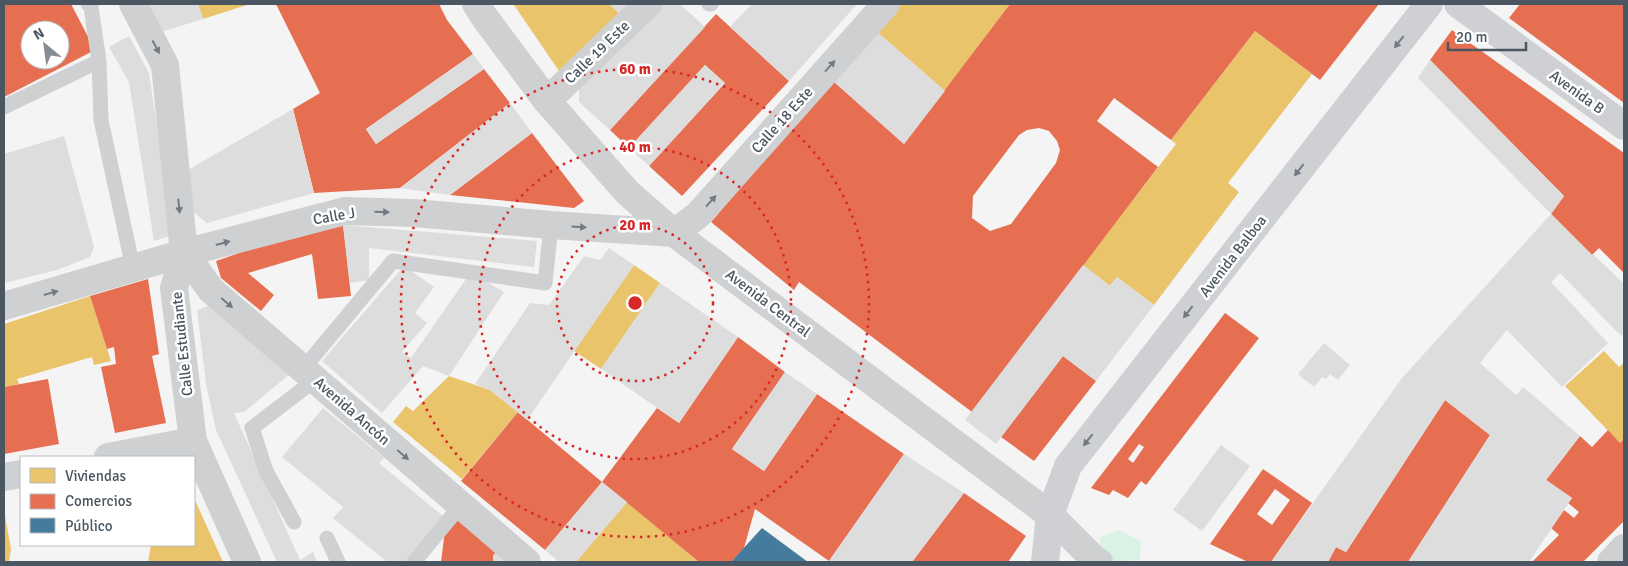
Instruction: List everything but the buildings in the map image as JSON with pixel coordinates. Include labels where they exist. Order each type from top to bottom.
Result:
[{"type":"street","name":"Calle Estudiante","points":[[133,4],[165,65],[184,253],[174,288],[193,441],[247,562]]},
{"type":"street","name":"Avenida Central","points":[[476,4],[546,101],[628,193],[674,233],[1050,515],[1094,560],[1099,562]]},
{"type":"street","name":"Calle 19 Este","points":[[546,101],[648,4]]},
{"type":"street","name":"Calle 18 Este","points":[[674,233],[698,215],[886,4]]},
{"type":"street","name":"Avenida Balboa","points":[[1045,562],[1050,515],[1068,466],[1429,4]]},
{"type":"street","name":"Avenida B","points":[[1470,7],[1624,126]]},
{"type":"street","name":"Calle J","points":[[4,306],[184,253],[345,211],[414,213],[674,233]]},
{"type":"street","name":"Avenida Ancón","points":[[184,253],[211,290],[527,562]]},
{"type":"street","points":[[113,456],[193,441]]},
{"type":"street","points":[[4,477],[20,474]]},
{"type":"street","points":[[1611,562],[1624,548]]},
{"type":"lane","points":[[93,5],[99,61],[101,120],[133,268]]},
{"type":"lane","points":[[4,107],[99,61]]},
{"type":"lane","points":[[294,522],[266,471],[252,428],[309,375],[393,261],[545,282],[551,225]]},
{"type":"lane","points":[[414,562],[461,505]]},
{"type":"lane","points":[[327,538],[338,562]]},
{"type":"green space","points":[[1119,530],[1141,541],[1140,560],[1115,562],[1101,556],[1100,537]]}]
